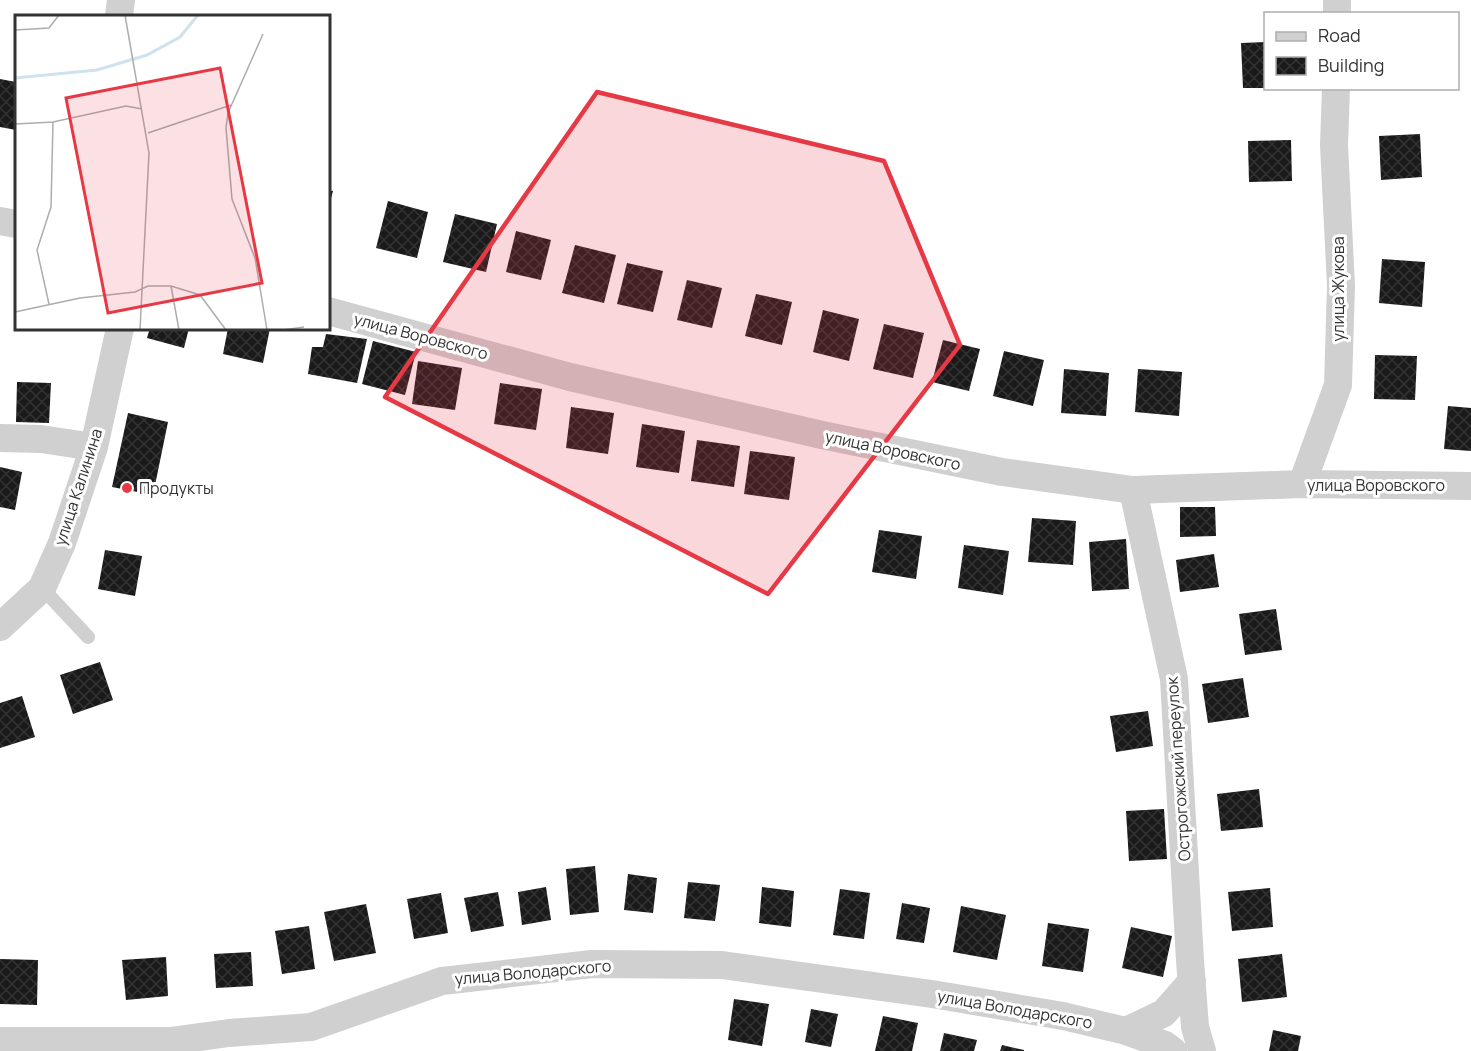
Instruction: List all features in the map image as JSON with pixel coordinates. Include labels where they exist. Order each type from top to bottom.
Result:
[{"type":"street","points":[[119,15],[120,0]]},
{"type":"street","name":"улица Жукова","points":[[1302,484],[1338,385],[1341,286],[1334,145],[1336,90]]},
{"type":"street","points":[[0,221],[15,224]]},
{"type":"street","name":"улица Воровского","points":[[330,312],[570,377],[822,435],[1002,472],[1133,490],[1302,484],[1471,486]]},
{"type":"street","name":"улица Калинина","points":[[0,627],[42,588],[62,543],[93,447],[120,330]]},
{"type":"street","points":[[0,438],[41,439],[93,447]]},
{"type":"street","name":"Острогожский переулок","points":[[1133,490],[1174,679],[1195,1027],[1202,1051]]},
{"type":"street","name":"улица Володарского","points":[[0,1041],[170,1041],[229,1033],[310,1027],[442,981],[592,964],[722,965],[932,994],[1063,1016],[1126,1031],[1165,1045],[1173,1051]]},
{"type":"street","points":[[1126,1031],[1164,1013],[1192,981]]},
{"type":"lane","points":[[42,588],[88,637]]},
{"type":"highlighted area","points":[[597,92],[884,161],[960,345],[768,594],[385,397]]},
{"type":"building","points":[[1264,42],[1264,88],[1243,88],[1241,43]]},
{"type":"building","points":[[0,79],[15,82],[15,130],[0,127]]},
{"type":"building","points":[[1420,134],[1422,177],[1381,180],[1379,136]]},
{"type":"building","points":[[1291,140],[1292,181],[1249,182],[1248,141]]},
{"type":"building","points":[[388,201],[428,212],[417,258],[376,248]]},
{"type":"building","points":[[455,214],[497,224],[486,272],[443,262]]},
{"type":"building","points":[[516,231],[551,240],[541,280],[506,272]]},
{"type":"building","points":[[575,245],[616,255],[604,303],[562,293]]},
{"type":"building","points":[[1382,259],[1425,262],[1422,307],[1379,303]]},
{"type":"building","points":[[627,263],[663,271],[653,312],[617,304]]},
{"type":"building","points":[[687,280],[722,288],[712,328],[677,320]]},
{"type":"building","points":[[756,294],[792,302],[782,345],[745,336]]},
{"type":"building","points":[[823,310],[859,319],[849,361],[813,352]]},
{"type":"building","points":[[884,324],[924,333],[913,378],[873,369]]},
{"type":"building","points":[[149,330],[188,330],[184,348],[147,338]]},
{"type":"building","points":[[228,330],[270,330],[263,363],[223,354]]},
{"type":"building","points":[[326,334],[367,339],[357,383],[308,374],[312,347],[323,347]]},
{"type":"building","points":[[943,340],[980,349],[969,391],[932,382]]},
{"type":"building","points":[[373,341],[416,352],[405,395],[362,384]]},
{"type":"building","points":[[1004,351],[1044,360],[1033,406],[993,396]]},
{"type":"building","points":[[1375,355],[1417,356],[1415,400],[1374,399]]},
{"type":"building","points":[[418,361],[462,368],[455,410],[412,404]]},
{"type":"building","points":[[1064,369],[1109,373],[1106,416],[1061,413]]},
{"type":"building","points":[[1138,369],[1182,372],[1179,416],[1135,412]]},
{"type":"building","points":[[17,382],[51,383],[49,423],[16,422]]},
{"type":"building","points":[[500,383],[542,389],[536,430],[494,424]]},
{"type":"building","points":[[1448,406],[1471,408],[1471,451],[1444,449]]},
{"type":"building","points":[[571,407],[614,413],[608,454],[566,448]]},
{"type":"building","points":[[128,413],[168,422],[153,495],[112,487]]},
{"type":"building","points":[[642,424],[685,431],[679,473],[636,467]]},
{"type":"building","points":[[697,440],[740,446],[734,487],[691,481]]},
{"type":"building","points":[[750,451],[795,457],[789,500],[744,494]]},
{"type":"building","points":[[0,467],[22,472],[15,510],[0,507]]},
{"type":"building","points":[[1180,507],[1215,507],[1216,536],[1180,537]]},
{"type":"building","points":[[1032,518],[1076,521],[1073,565],[1028,562]]},
{"type":"building","points":[[879,530],[922,536],[916,579],[872,572]]},
{"type":"building","points":[[1126,539],[1129,589],[1092,591],[1089,542]]},
{"type":"building","points":[[964,545],[1009,551],[1003,595],[958,588]]},
{"type":"building","points":[[105,550],[142,556],[135,596],[98,589]]},
{"type":"building","points":[[1214,554],[1219,587],[1180,592],[1176,560]]},
{"type":"building","points":[[1276,609],[1282,650],[1245,655],[1239,614]]},
{"type":"building","points":[[100,662],[113,700],[73,714],[60,675]]},
{"type":"building","points":[[1243,678],[1249,717],[1208,723],[1202,684]]},
{"type":"building","points":[[22,696],[35,737],[0,748],[0,703]]},
{"type":"building","points":[[1148,711],[1153,746],[1116,752],[1110,716]]},
{"type":"building","points":[[1259,789],[1263,827],[1221,831],[1217,794]]},
{"type":"building","points":[[1164,809],[1167,859],[1129,861],[1126,811]]},
{"type":"building","points":[[595,866],[599,912],[570,915],[566,869]]},
{"type":"building","points":[[628,874],[657,878],[653,913],[624,910]]},
{"type":"building","points":[[688,882],[720,885],[715,921],[684,918]]},
{"type":"building","points":[[546,887],[551,920],[522,925],[518,892]]},
{"type":"building","points":[[762,887],[794,891],[791,927],[759,923]]},
{"type":"building","points":[[1270,888],[1273,927],[1232,931],[1228,892]]},
{"type":"building","points":[[840,889],[870,893],[864,939],[833,935]]},
{"type":"building","points":[[498,892],[504,926],[471,932],[464,898]]},
{"type":"building","points":[[441,893],[448,933],[414,939],[407,899]]},
{"type":"building","points":[[902,903],[930,908],[924,943],[896,939]]},
{"type":"building","points":[[366,904],[376,953],[334,961],[324,912]]},
{"type":"building","points":[[961,906],[1006,915],[997,960],[953,952]]},
{"type":"building","points":[[1048,923],[1089,929],[1083,972],[1042,966]]},
{"type":"building","points":[[309,926],[315,969],[282,974],[275,931]]},
{"type":"building","points":[[1131,927],[1172,936],[1163,977],[1122,968]]},
{"type":"building","points":[[251,952],[253,986],[216,988],[214,954]]},
{"type":"building","points":[[1282,954],[1287,997],[1242,1002],[1238,959]]},
{"type":"building","points":[[166,957],[168,996],[126,1000],[122,960]]},
{"type":"building","points":[[0,959],[38,960],[37,1005],[0,1004]]},
{"type":"building","points":[[734,999],[769,1004],[762,1046],[728,1040]]},
{"type":"building","points":[[811,1009],[838,1014],[831,1047],[805,1042]]},
{"type":"building","points":[[883,1016],[918,1023],[912,1051],[875,1051]]},
{"type":"building","points":[[1273,1030],[1301,1036],[1298,1051],[1269,1051]]},
{"type":"building","points":[[944,1033],[977,1040],[974,1051],[940,1051]]},
{"type":"building","points":[[1002,1045],[1024,1050],[1024,1051],[1000,1051]]},
{"type":"place","name":"Продукты","points":[[127,488]]}]
